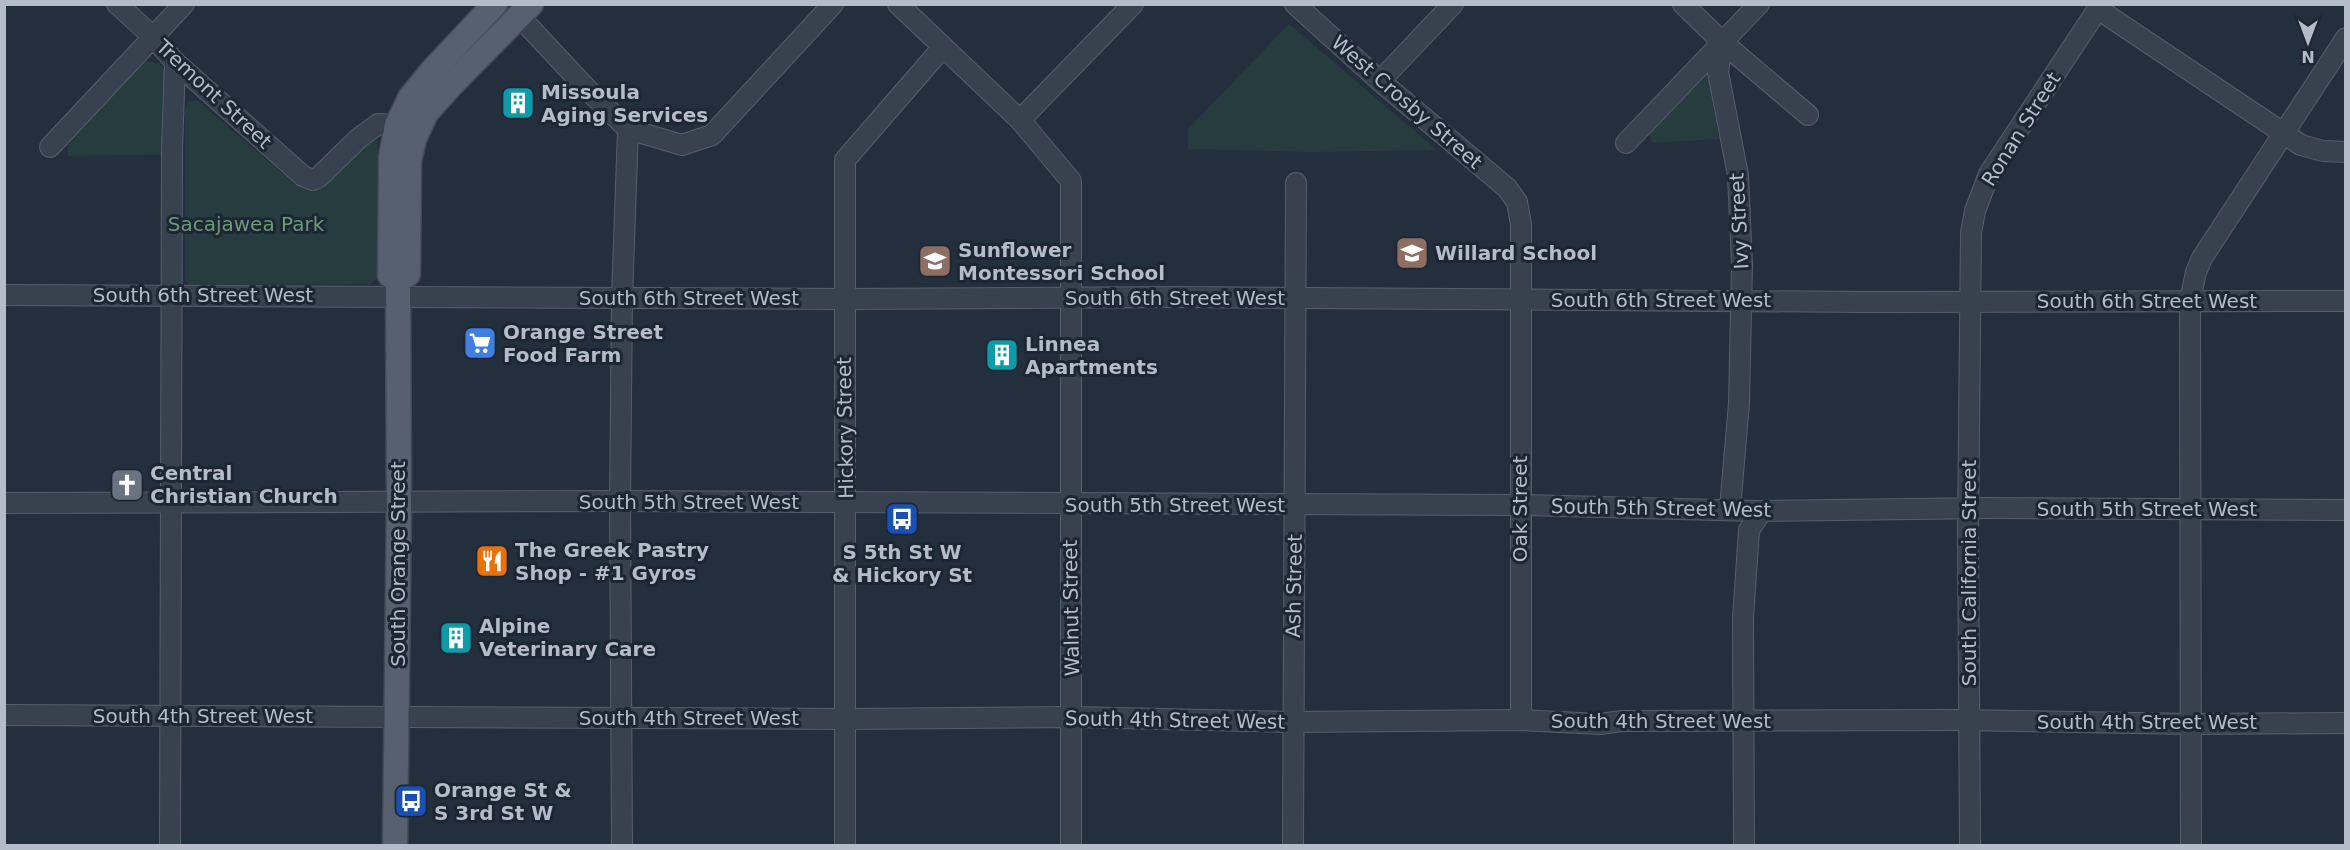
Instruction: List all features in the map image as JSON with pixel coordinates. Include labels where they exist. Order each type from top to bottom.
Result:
[{"type":"main road","points":[[495,4],[432,70],[410,98],[397,125],[391,157],[390,275],[398,290],[408,274],[409,161],[414,139],[426,113],[525,10]]},
{"type":"main road","name":"South Orange Street","points":[[395,846],[399,503],[396,313],[398,290]]},
{"type":"street","name":"Tremont Street","points":[[117,4],[152,36],[175,62],[303,176],[313,180],[326,171],[359,138],[378,124],[397,125]]},
{"type":"street","points":[[55,142],[184,4]]},
{"type":"street","points":[[525,10],[628,129],[682,145],[712,135],[833,4]]},
{"type":"street","name":"Walnut Street","points":[[898,4],[1020,120],[1071,181],[1071,846]]},
{"type":"street","points":[[1020,120],[1133,4]]},
{"type":"street","name":"West Crosby Street","points":[[1295,4],[1380,81],[1507,188],[1517,202]]},
{"type":"street","points":[[1380,81],[1453,4]]},
{"type":"street","points":[[1683,4],[1722,42],[1808,115]]},
{"type":"street","points":[[1626,143],[1759,4]]},
{"type":"street","points":[[2099,7],[2306,147],[2346,152]]},
{"type":"street","name":"Ronan Street","points":[[1970,301],[1971,233],[1980,195],[1989,174],[2099,7]]},
{"type":"street","points":[[2191,846],[2190,301],[2196,272],[2202,258],[2346,38]]},
{"type":"street","name":"Ivy Street","points":[[1722,42],[1718,72],[1740,200],[1743,300],[1739,403],[1730,509]]},
{"type":"street","name":"Hickory Street","points":[[845,846],[845,160],[943,47]]},
{"type":"street","points":[[170,846],[171,295],[175,62]]},
{"type":"street","points":[[622,846],[620,501],[622,298],[628,129]]},
{"type":"street","name":"Ash Street","points":[[1293,846],[1296,183]]},
{"type":"street","name":"Oak Street","points":[[1517,202],[1521,224],[1521,720]]},
{"type":"street","name":"South 6th Street West","points":[[4,295],[171,295],[398,290],[622,298],[2346,301]]},
{"type":"street","name":"South California Street","points":[[1970,301],[1970,846]]},
{"type":"street","name":"South 5th Street West","points":[[4,503],[620,501],[1295,506],[1520,505],[1762,511],[1969,508],[2346,510]]},
{"type":"street","points":[[1744,846],[1743,618],[1749,530],[1762,511]]},
{"type":"street","name":"South 4th Street West","points":[[4,715],[846,719],[1072,717],[1292,722],[1521,720],[1600,724],[1622,721],[2346,723]]},
{"type":"green space","points":[[1289,24],[1437,150],[1311,152],[1188,149],[1188,129]]},
{"type":"green space","points":[[146,62],[160,64],[167,74],[168,155],[68,156],[68,145],[139,65]]},
{"type":"green space","points":[[1707,71],[1719,139],[1652,143],[1649,131]]},
{"type":"green space","name":"Sacajawea Park","points":[[189,101],[198,101],[296,185],[308,187],[328,181],[345,166],[368,139],[378,140],[377,279],[370,284],[189,285],[185,280],[185,108]]},
{"type":"place","name":"Missoula Aging Services","points":[[518,103]]},
{"type":"place","name":"Willard School","points":[[1412,253]]},
{"type":"place","name":"Sunflower Montessori School","points":[[935,261]]},
{"type":"place","name":"Orange Street Food Farm","points":[[480,343]]},
{"type":"place","name":"Linnea Apartments","points":[[1002,355]]},
{"type":"place","name":"Central Christian Church","points":[[127,485]]},
{"type":"place","name":"S 5th St W & Hickory St","points":[[902,519]]},
{"type":"place","name":"The Greek Pastry Shop - #1 Gyros","points":[[492,561]]},
{"type":"place","name":"Alpine Veterinary Care","points":[[456,638]]},
{"type":"place","name":"Orange St & S 3rd St W","points":[[411,801]]}]
